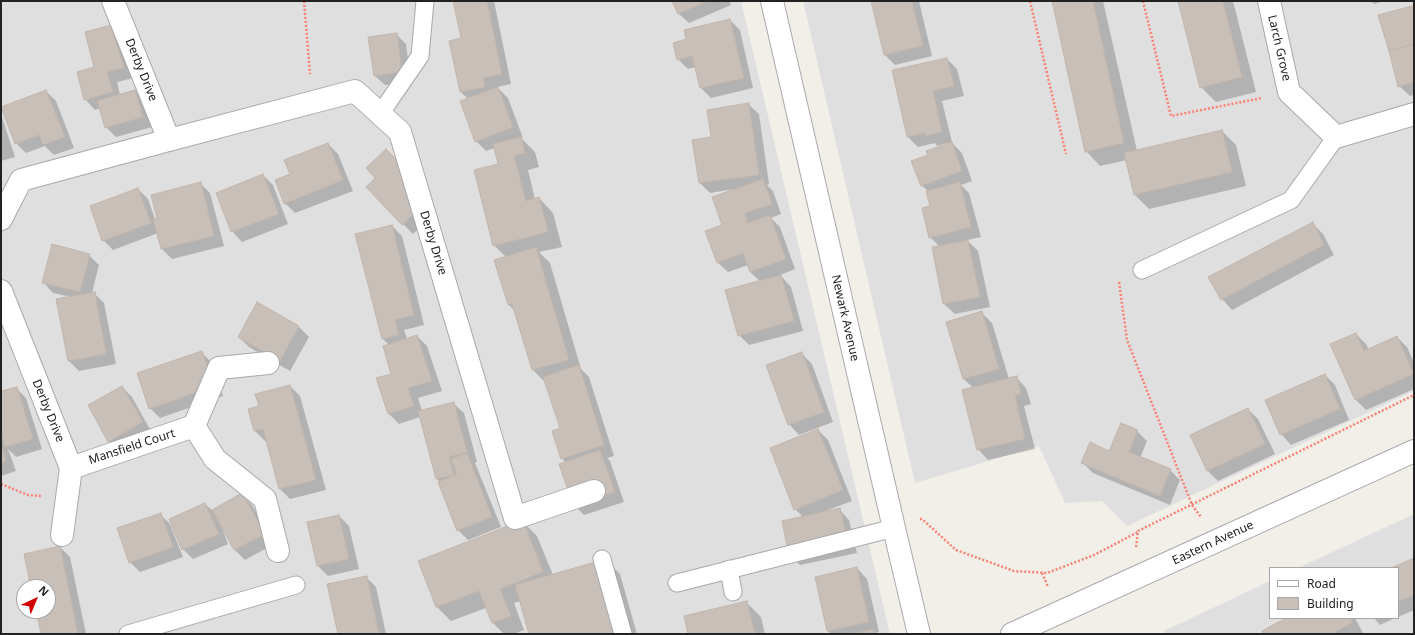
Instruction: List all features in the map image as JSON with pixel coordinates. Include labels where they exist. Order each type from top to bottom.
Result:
[{"type":"street","name":"Derby Drive","points":[[113,1],[169,140]]},
{"type":"street","name":"Newark Avenue","points":[[772,1],[919,634]]},
{"type":"street","name":"Larch Grove","points":[[1269,1],[1289,92],[1336,137]]},
{"type":"street","name":"Derby Drive","points":[[1,219],[21,180],[355,91],[400,132],[515,518],[594,491]]},
{"type":"street","points":[[1336,137],[1414,114]]},
{"type":"street","name":"Derby Drive","points":[[1,291],[71,468],[62,535]]},
{"type":"street","points":[[268,363],[220,368],[194,426],[215,460],[265,499],[278,551]]},
{"type":"street","name":"Mansfield Court","points":[[71,468],[194,426]]},
{"type":"street","name":"Eastern Avenue","points":[[1012,634],[1414,451]]},
{"type":"lane","points":[[380,114],[420,56],[425,1]]},
{"type":"lane","points":[[1142,270],[1291,200],[1336,137]]},
{"type":"lane","points":[[677,582],[894,528]]},
{"type":"lane","points":[[602,559],[623,634]]},
{"type":"lane","points":[[729,569],[733,592]]},
{"type":"lane","points":[[128,634],[296,585]]},
{"type":"path","points":[[304,1],[312,102]]},
{"type":"path","points":[[1030,1],[1066,154]]},
{"type":"path","points":[[1143,1],[1170,116],[1289,92]]},
{"type":"path","points":[[1142,270],[1119,280],[1127,340],[1192,505],[1218,540]]},
{"type":"path","points":[[922,519],[956,550],[1014,572],[1047,573],[1094,555],[1138,531],[1414,395]]},
{"type":"path","points":[[1,484],[28,495],[67,498]]},
{"type":"path","points":[[1135,578],[1132,560],[1138,531]]},
{"type":"shaded area","points":[[1,1],[741,1],[890,634],[1,634]]},
{"type":"shaded area","points":[[803,1],[1414,1],[1414,391],[1127,526],[1102,501],[1065,503],[1039,446],[915,483]]},
{"type":"shaded area","points":[[1414,514],[1414,634],[1165,634],[1164,631],[1269,581],[1269,619],[1399,619],[1399,567],[1300,567]]},
{"type":"building","points":[[453,1],[487,1],[502,74],[483,78],[485,87],[460,92],[449,41],[461,38]]},
{"type":"building","points":[[672,1],[707,1],[678,14]]},
{"type":"building","points":[[871,1],[912,1],[923,46],[884,55]]},
{"type":"building","points":[[1052,1],[1093,1],[1124,143],[1085,152]]},
{"type":"building","points":[[1178,1],[1223,1],[1242,77],[1200,88]]},
{"type":"building","points":[[1412,6],[1414,12],[1414,44],[1389,51],[1378,15]]},
{"type":"building","points":[[730,19],[744,78],[700,88],[692,56],[677,60],[673,43],[686,39],[684,30]]},
{"type":"building","points":[[111,25],[124,68],[107,72],[113,92],[84,100],[77,72],[94,67],[85,32]]},
{"type":"building","points":[[397,33],[402,72],[374,76],[368,37]]},
{"type":"building","points":[[1414,44],[1414,82],[1398,87],[1389,51]]},
{"type":"building","points":[[947,58],[954,86],[933,91],[942,132],[926,136],[925,133],[907,137],[892,70]]},
{"type":"building","points":[[498,87],[513,127],[475,142],[460,101]]},
{"type":"building","points":[[46,90],[65,137],[43,145],[39,135],[15,144],[1,107]]},
{"type":"building","points":[[135,90],[143,117],[105,128],[97,101]]},
{"type":"building","points":[[749,103],[759,175],[699,183],[692,140],[711,137],[707,110]]},
{"type":"building","points":[[1222,130],[1232,172],[1134,195],[1124,153]]},
{"type":"building","points":[[521,137],[525,153],[514,156],[526,201],[539,197],[548,232],[493,246],[474,170],[498,164],[493,144]]},
{"type":"building","points":[[952,142],[962,171],[921,186],[911,161],[928,155],[926,151]]},
{"type":"building","points":[[328,143],[343,180],[284,204],[275,180],[290,174],[284,160]]},
{"type":"building","points":[[386,149],[415,179],[404,189],[421,207],[402,225],[366,187],[375,178],[366,168]]},
{"type":"building","points":[[263,174],[279,214],[231,232],[216,193]]},
{"type":"building","points":[[763,179],[772,204],[745,213],[748,223],[770,215],[786,259],[750,272],[743,253],[717,263],[705,231],[722,225],[712,197]]},
{"type":"building","points":[[201,182],[214,236],[161,249],[153,219],[157,218],[151,195]]},
{"type":"building","points":[[960,182],[971,227],[929,238],[922,208],[930,206],[926,191]]},
{"type":"building","points":[[138,188],[151,223],[102,241],[90,206]]},
{"type":"building","points":[[1313,222],[1324,245],[1221,300],[1208,277]]},
{"type":"building","points":[[392,225],[414,315],[395,320],[399,335],[382,339],[355,234]]},
{"type":"building","points":[[968,240],[980,297],[943,304],[932,247]]},
{"type":"building","points":[[52,244],[90,254],[80,292],[42,283]]},
{"type":"building","points":[[536,247],[569,360],[532,370],[512,304],[508,305],[494,260]]},
{"type":"building","points":[[781,275],[794,321],[738,336],[725,290]]},
{"type":"building","points":[[95,292],[106,354],[68,361],[56,299]]},
{"type":"building","points":[[257,302],[299,326],[280,361],[238,337]]},
{"type":"building","points":[[982,311],[999,369],[963,379],[946,322]]},
{"type":"building","points":[[1356,333],[1364,351],[1397,336],[1414,374],[1355,400],[1330,344]]},
{"type":"building","points":[[417,335],[432,381],[408,388],[414,406],[388,414],[376,378],[391,374],[383,346]]},
{"type":"building","points":[[202,351],[214,386],[149,409],[137,373]]},
{"type":"building","points":[[802,352],[824,412],[788,425],[766,365]]},
{"type":"building","points":[[579,365],[604,445],[561,459],[552,431],[560,428],[543,377]]},
{"type":"building","points":[[1325,374],[1340,409],[1280,435],[1265,400]]},
{"type":"building","points":[[1017,376],[1021,394],[1015,396],[1025,439],[977,450],[962,390]]},
{"type":"building","points":[[290,385],[316,480],[279,489],[263,429],[254,431],[248,409],[259,406],[255,394]]},
{"type":"building","points":[[122,386],[143,422],[108,442],[88,405]]},
{"type":"building","points":[[17,387],[33,439],[5,447],[1,433],[1,391]]},
{"type":"building","points":[[454,402],[467,452],[449,457],[454,475],[436,479],[418,411]]},
{"type":"building","points":[[1248,408],[1265,444],[1207,471],[1190,435]]},
{"type":"building","points":[[1121,423],[1138,430],[1129,452],[1171,469],[1160,496],[1081,463],[1090,442],[1109,451]]},
{"type":"building","points":[[818,429],[843,490],[794,510],[770,448]]},
{"type":"building","points":[[1,445],[6,461],[1,463]]},
{"type":"building","points":[[600,450],[615,492],[573,505],[559,464]]},
{"type":"building","points":[[467,453],[492,517],[457,531],[438,482],[457,474],[451,459]]},
{"type":"building","points":[[242,493],[265,534],[234,550],[212,510]]},
{"type":"building","points":[[205,503],[219,534],[182,550],[169,519]]},
{"type":"building","points":[[840,508],[848,543],[789,556],[782,521]]},
{"type":"building","points":[[161,513],[173,547],[129,563],[117,528]]},
{"type":"building","points":[[339,515],[349,559],[317,566],[307,522]]},
{"type":"building","points":[[523,520],[543,572],[500,589],[511,616],[492,623],[479,591],[436,607],[418,561]]},
{"type":"building","points":[[60,546],[78,634],[41,634],[38,619],[56,619],[56,579],[29,579],[24,554]]},
{"type":"building","points":[[1414,558],[1414,595],[1399,602],[1399,567],[1393,567]]},
{"type":"building","points":[[606,559],[628,634],[529,634],[515,585]]},
{"type":"building","points":[[857,567],[869,622],[827,631],[815,577]]},
{"type":"building","points":[[367,576],[379,634],[338,634],[327,584]]},
{"type":"building","points":[[747,601],[755,634],[688,634],[684,616]]},
{"type":"building","points":[[1284,619],[1352,619],[1353,622],[1332,634],[1263,634],[1262,631]]},
{"type":"building","points":[[873,629],[874,634],[852,634]]}]
